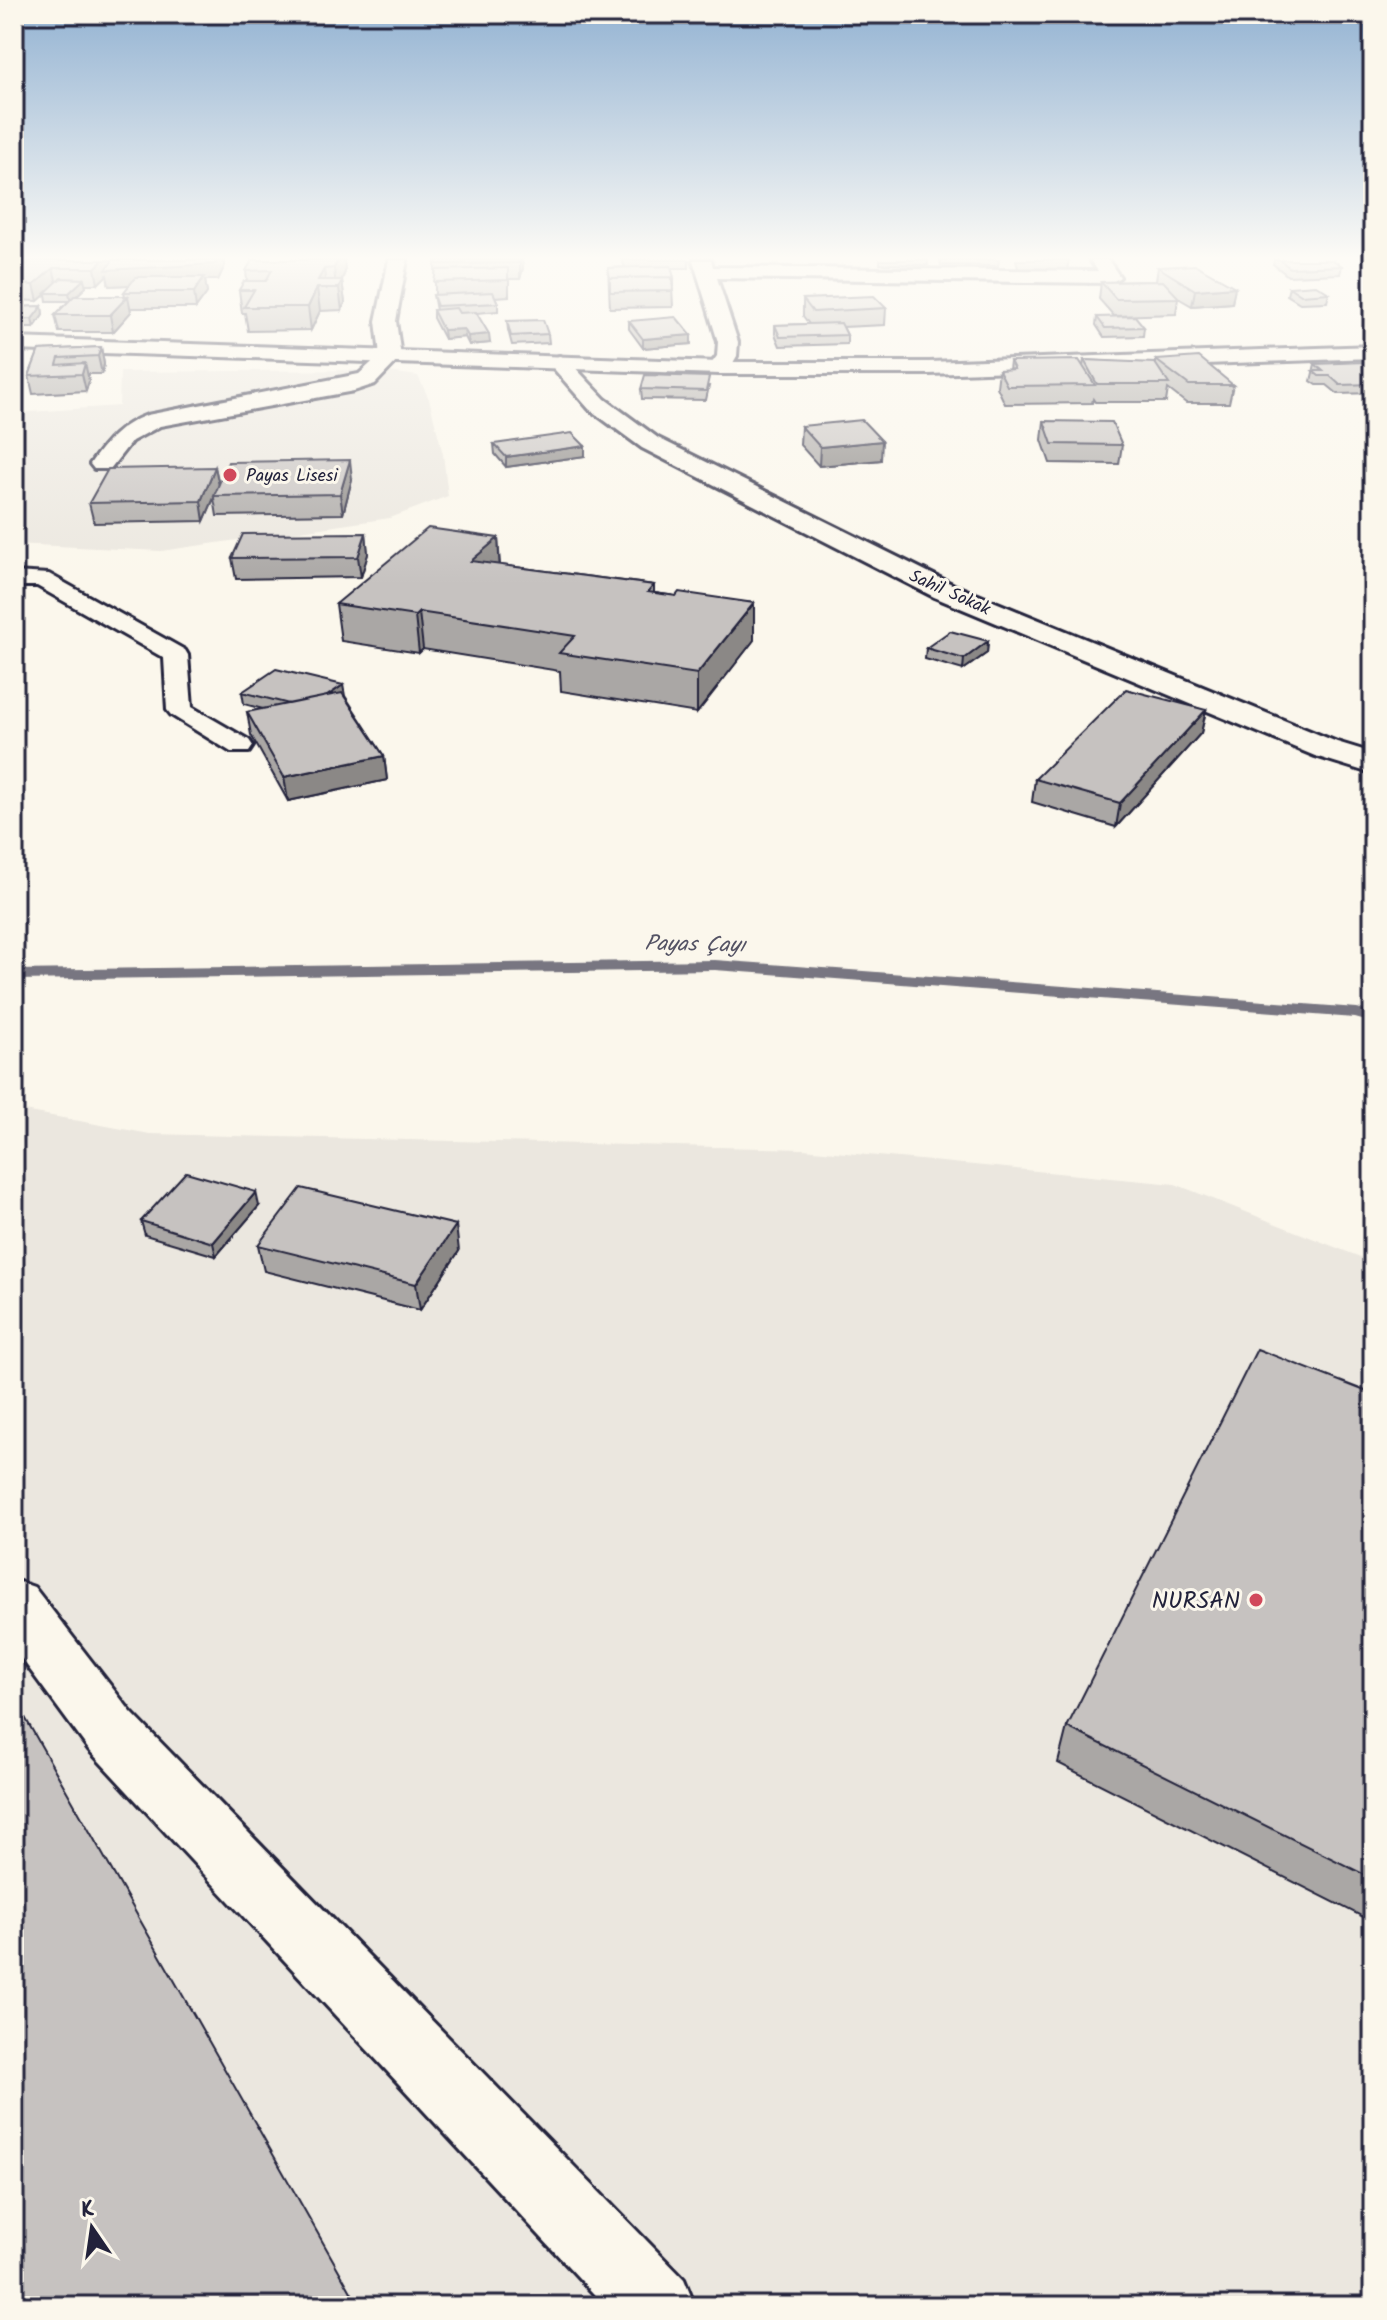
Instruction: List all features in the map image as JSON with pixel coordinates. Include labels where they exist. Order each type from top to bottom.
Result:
[{"type":"street","points":[[102,464],[117,440],[132,428],[155,420],[354,384],[367,379],[379,368]]},
{"type":"street","name":"Sahil Sokak","points":[[565,368],[597,404],[650,443],[944,591],[1326,749],[1373,764]]},
{"type":"street","points":[[14,1604],[110,1731],[657,2306]]},
{"type":"lane","points":[[14,579],[41,579],[176,655],[180,710],[240,746]]},
{"type":"shaded area","name":"Payas Lisesi","points":[[374,370],[418,376],[429,399],[443,454],[448,496],[390,518],[161,551],[14,544],[14,413],[119,406],[120,372]]},
{"type":"shaded area","points":[[14,1109],[150,1134],[803,1149],[1175,1184],[1373,1262],[1373,2306],[14,2306]]},
{"type":"building","points":[[32,368],[84,368],[82,374],[29,376]]},
{"type":"building","points":[[1084,368],[1095,385],[1007,386],[999,370]]},
{"type":"building","points":[[1088,368],[1159,368],[1169,384],[1097,384]]},
{"type":"building","points":[[1167,368],[1213,368],[1233,385],[1189,385]]},
{"type":"building","points":[[1320,368],[1370,368],[1373,371],[1373,384],[1340,385],[1330,376],[1319,376],[1313,371],[1323,371]]},
{"type":"building","points":[[645,375],[709,377],[706,391],[641,389]]},
{"type":"building","points":[[862,420],[882,441],[820,447],[801,426]]},
{"type":"building","points":[[1044,421],[1112,422],[1122,445],[1052,444]]},
{"type":"building","points":[[572,433],[585,446],[506,457],[494,444]]},
{"type":"building","points":[[350,460],[340,494],[214,496],[228,462]]},
{"type":"building","points":[[215,467],[201,501],[89,503],[108,469]]},
{"type":"building","points":[[428,528],[498,538],[471,561],[654,585],[648,592],[676,596],[679,592],[754,603],[697,674],[559,653],[575,636],[419,612],[415,616],[336,604]]},
{"type":"building","points":[[366,533],[358,557],[232,558],[243,534]]},
{"type":"building","points":[[950,631],[988,641],[964,659],[926,648]]},
{"type":"building","points":[[276,669],[343,685],[327,696],[289,704],[242,692]]},
{"type":"building","points":[[1126,689],[1206,710],[1120,803],[1035,779]]},
{"type":"building","points":[[342,693],[384,756],[284,777],[247,712]]},
{"type":"building","points":[[186,1172],[256,1192],[213,1243],[141,1221]]},
{"type":"building","points":[[301,1188],[456,1225],[416,1284],[258,1245]]},
{"type":"building","name":"NURSAN","points":[[1257,1349],[1373,1394],[1373,1879],[1067,1727]]},
{"type":"building","points":[[14,1698],[359,2306],[14,2306]]},
{"type":"waterway","name":"Payas Çayı","points":[[14,975],[715,965],[1357,1013],[1373,1018]]},
{"type":"place","name":"Payas Lisesi","points":[[230,475]]},
{"type":"place","name":"NURSAN","points":[[1256,1600]]}]
